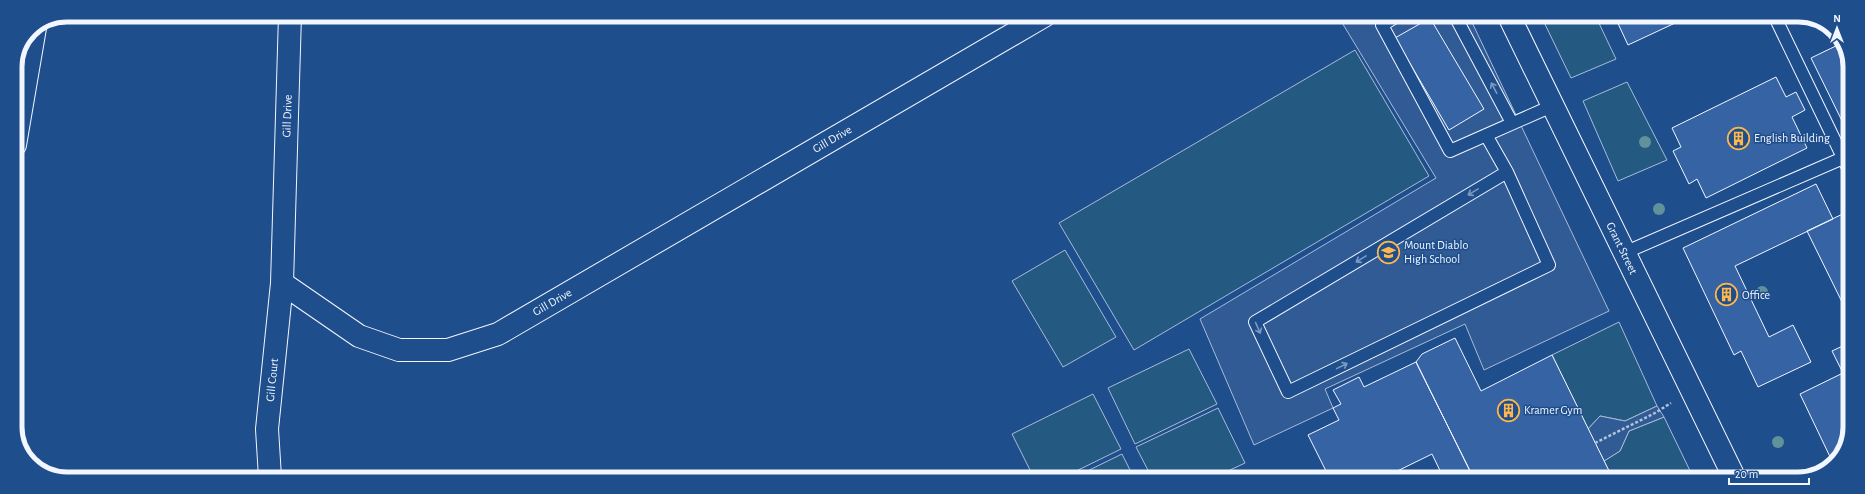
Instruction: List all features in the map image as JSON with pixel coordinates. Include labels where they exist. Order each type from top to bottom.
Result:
[{"type":"main road","name":"Gill Drive","points":[[290,22],[282,283],[359,336],[399,350],[448,350],[498,334],[1034,22]]},
{"type":"main road","name":"Grant Street","points":[[1512,22],[1732,472]]},
{"type":"main road","points":[[22,103],[33,37]]},
{"type":"main road","name":"Gill Court","points":[[270,472],[267,429],[282,283]]},
{"type":"lane","points":[[1387,22],[1382,25],[1450,151],[1552,106]]},
{"type":"lane","points":[[1458,22],[1512,123]]},
{"type":"lane","points":[[1624,253],[1843,158],[1777,22]]},
{"type":"lane","points":[[1486,135],[1507,172],[1549,265],[1288,392],[1255,322],[1507,172]]},
{"type":"path","points":[[1595,443],[1655,413],[1692,391]]},
{"type":"shaded area","points":[[1342,22],[1472,22],[1609,311],[1484,370],[1465,324],[1325,389],[1333,408],[1254,445],[1200,319],[1436,178]]},
{"type":"shaded area","points":[[1544,22],[1598,22],[1616,59],[1571,78]]},
{"type":"shaded area","points":[[1355,50],[1429,176],[1134,350],[1059,223]]},
{"type":"shaded area","points":[[1627,82],[1667,160],[1618,181],[1583,101]]},
{"type":"shaded area","points":[[1065,250],[1116,337],[1063,367],[1012,281]]},
{"type":"shaded area","points":[[1619,322],[1657,406],[1625,421],[1600,416],[1588,429],[1552,355]]},
{"type":"shaded area","points":[[1189,349],[1217,404],[1135,444],[1108,388]]},
{"type":"shaded area","points":[[1093,394],[1121,449],[1074,472],[1031,472],[1012,434]]},
{"type":"shaded area","points":[[1657,406],[1664,417],[1629,431],[1620,451],[1604,461],[1588,429],[1600,416],[1625,421]]},
{"type":"shaded area","points":[[1218,408],[1245,463],[1226,472],[1149,472],[1136,447]]},
{"type":"shaded area","points":[[1664,417],[1691,472],[1610,472],[1604,461],[1620,451],[1629,431]]},
{"type":"shaded area","points":[[1122,454],[1131,472],[1085,472]]},
{"type":"building","points":[[1423,22],[1432,22],[1484,109],[1449,130],[1395,38]]},
{"type":"building","points":[[1617,22],[1677,22],[1628,45]]},
{"type":"building","points":[[1832,48],[1839,48],[1843,64],[1843,123],[1811,58]]},
{"type":"building","name":"English Building","points":[[1776,77],[1786,97],[1796,92],[1805,110],[1792,117],[1807,148],[1706,198],[1697,179],[1689,184],[1673,151],[1681,147],[1672,128]]},
{"type":"building","name":"Office","points":[[1816,184],[1833,219],[1735,266],[1769,337],[1793,325],[1811,362],[1758,387],[1741,351],[1734,355],[1683,248]]},
{"type":"building","points":[[1843,214],[1842,302],[1807,231]]},
{"type":"building","name":"Kramer Gym","points":[[1455,338],[1481,391],[1552,355],[1610,472],[1471,472],[1416,362],[1422,354]]},
{"type":"building","points":[[1843,346],[1843,373],[1832,351]]},
{"type":"building","points":[[1416,362],[1471,472],[1441,472],[1432,454],[1395,472],[1326,472],[1308,435],[1339,420],[1333,408],[1341,404],[1333,390],[1359,377],[1364,387]]},
{"type":"building","points":[[1843,373],[1843,433],[1840,444],[1831,458],[1800,394]]},
{"type":"place","name":"English Building","points":[[1739,138]]},
{"type":"place","name":"Mount Diablo High School","points":[[1389,252]]},
{"type":"place","name":"Office","points":[[1727,295]]},
{"type":"place","name":"Kramer Gym","points":[[1509,410]]}]
